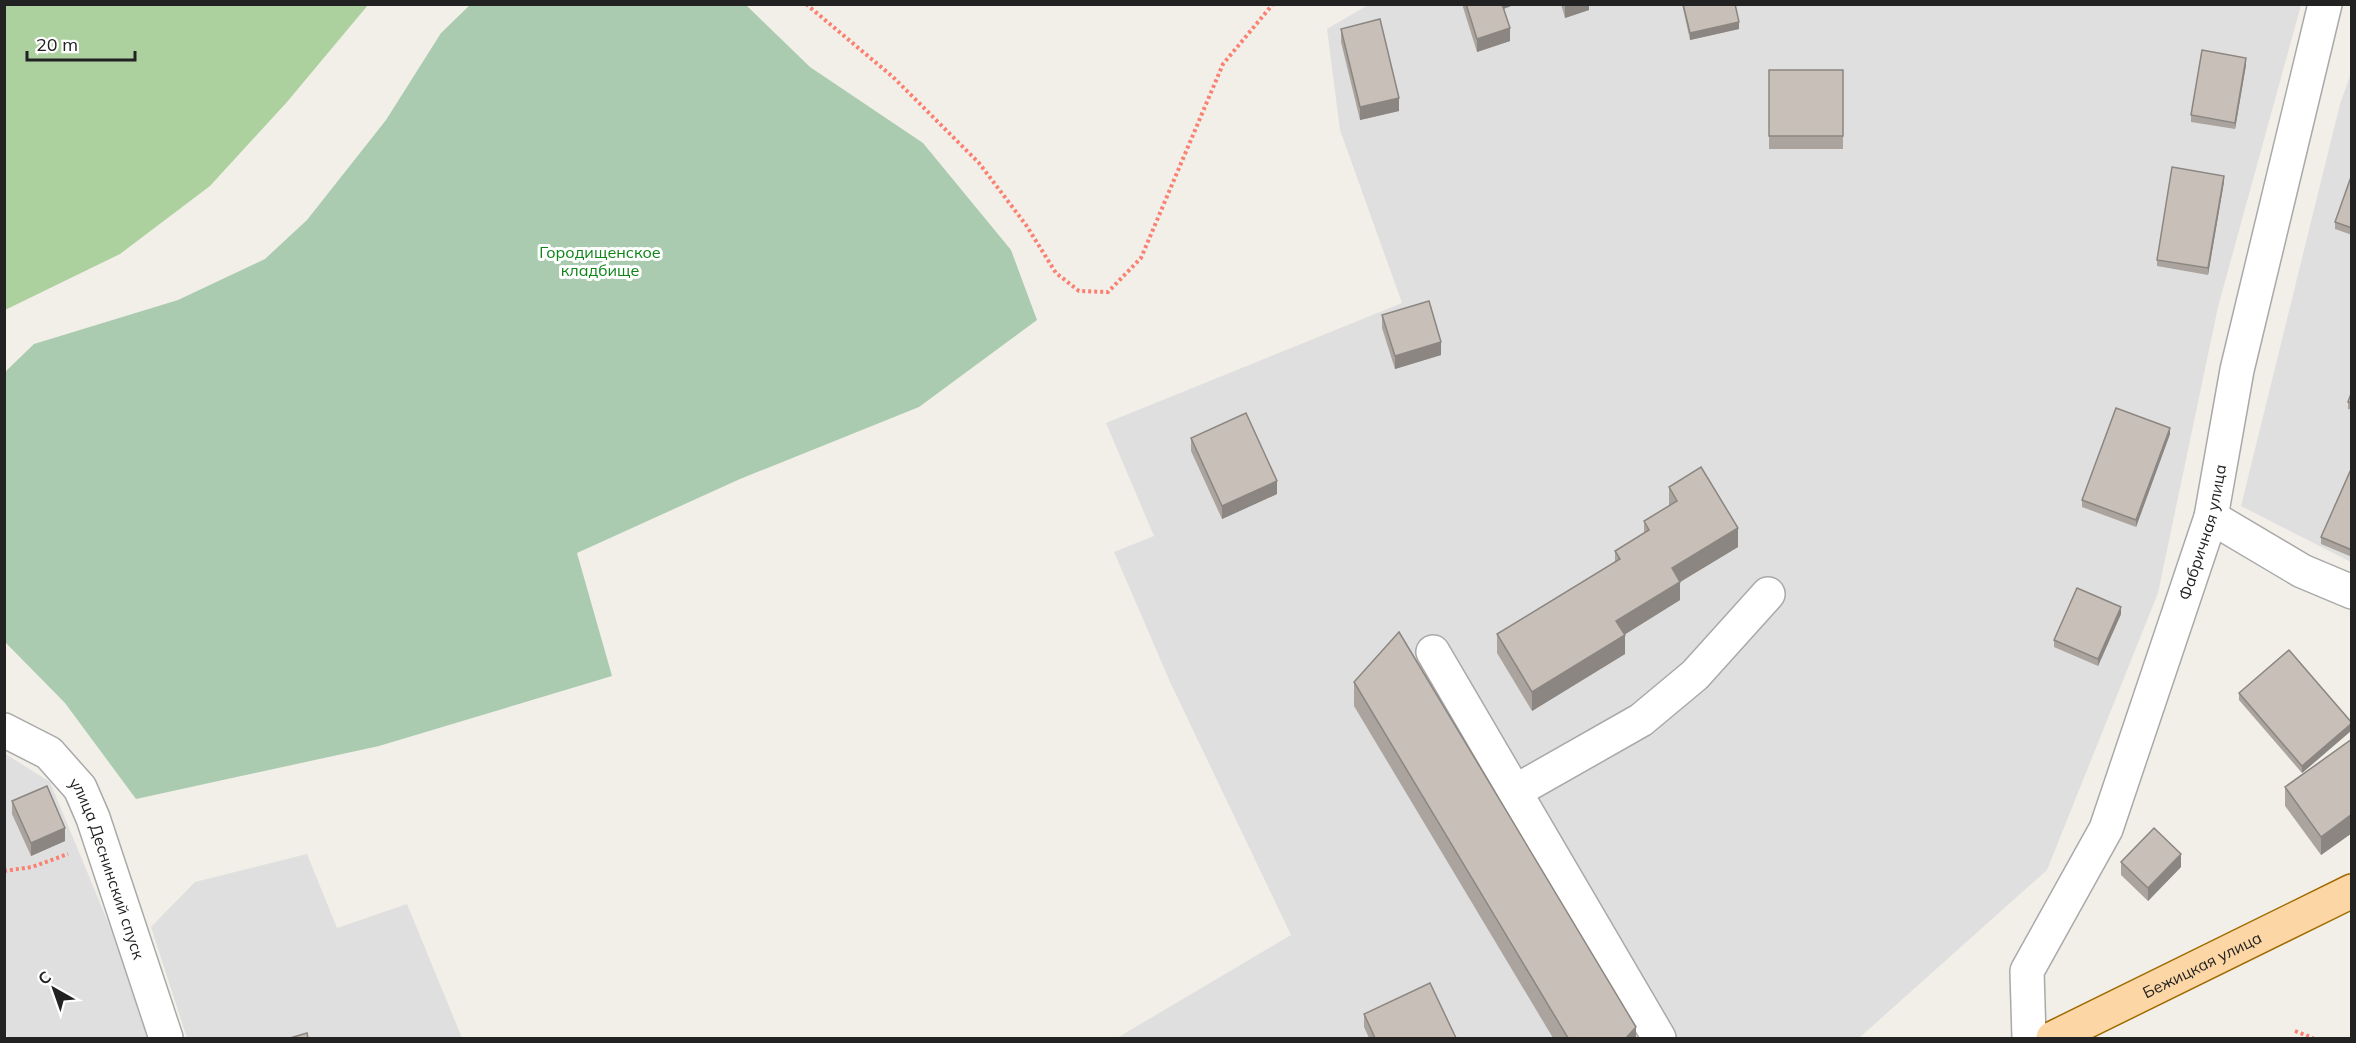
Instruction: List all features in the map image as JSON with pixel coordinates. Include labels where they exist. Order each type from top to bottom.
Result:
[{"type":"main road","name":"Бежицкая улица","points":[[2049,1038],[2352,891]]},
{"type":"street","name":"Фабричная улица","points":[[2049,1038],[2027,971],[2106,829],[2211,517],[2237,370],[2325,4]]},
{"type":"street","points":[[2211,517],[2302,571],[2352,592]]},
{"type":"street","points":[[1516,791],[1641,720],[1695,675],[1768,594]]},
{"type":"street","points":[[1433,652],[1659,1038]]},
{"type":"street","name":"улица Деснинский спуск","points":[[4,730],[49,753],[80,788],[93,818],[166,1038]]},
{"type":"path","points":[[806,4],[893,77],[979,163],[1026,225],[1056,273],[1079,291],[1108,292],[1141,258],[1223,64],[1273,4]]},
{"type":"path","points":[[4,872],[32,867],[100,842]]},
{"type":"path","points":[[2299,1038],[2295,1031],[2313,1038]]},
{"type":"shaded area","points":[[1368,5],[2301,5],[2218,307],[2158,593],[2047,870],[1859,1038],[1117,1038],[1291,935],[1171,684],[1114,552],[1154,536],[1106,423],[1402,303],[1340,130],[1327,29]]},
{"type":"shaded area","points":[[2351,73],[2351,562],[2241,506],[2340,104]]},
{"type":"shaded area","points":[[4,753],[50,782],[112,932],[148,1038],[8,1038],[4,1028]]},
{"type":"shaded area","points":[[307,854],[337,928],[407,904],[462,1038],[187,1038],[151,927],[195,882]]},
{"type":"green space","points":[[5,4],[368,5],[287,102],[210,186],[120,254],[5,310]]},
{"type":"green space","name":"Городищенское кладбище","points":[[471,4],[746,5],[810,67],[923,143],[1011,250],[1037,320],[919,407],[740,479],[577,553],[612,676],[379,746],[136,799],[65,703],[5,642],[5,372],[34,344],[178,300],[265,259],[307,220],[386,120],[441,33]]},
{"type":"building","points":[[1466,4],[1502,4],[1510,28],[1477,39]]},
{"type":"building","points":[[1683,4],[1735,4],[1739,22],[1690,33]]},
{"type":"building","points":[[1380,19],[1399,98],[1360,107],[1341,29]]},
{"type":"building","points":[[2202,50],[2246,58],[2235,123],[2191,115]]},
{"type":"building","points":[[1769,70],[1843,70],[1843,136],[1769,136]]},
{"type":"building","points":[[2172,167],[2224,176],[2208,268],[2157,260]]},
{"type":"building","points":[[2352,174],[2352,228],[2335,222]]},
{"type":"building","points":[[1429,301],[1441,342],[1395,356],[1382,315]]},
{"type":"building","points":[[2352,391],[2352,403],[2348,402]]},
{"type":"building","points":[[2116,408],[2170,428],[2136,520],[2082,500]]},
{"type":"building","points":[[1246,413],[1277,481],[1222,506],[1191,438]]},
{"type":"building","points":[[1701,467],[1738,528],[1672,568],[1680,582],[1616,621],[1625,635],[1532,692],[1497,634],[1620,559],[1615,551],[1649,530],[1644,521],[1677,501],[1669,487]]},
{"type":"building","points":[[2352,467],[2352,550],[2321,537]]},
{"type":"building","points":[[2077,588],[2121,607],[2098,659],[2054,640]]},
{"type":"building","points":[[1399,632],[1636,1027],[1626,1038],[1568,1038],[1354,682]]},
{"type":"building","points":[[2289,650],[2352,723],[2302,766],[2239,693]]},
{"type":"building","points":[[2352,739],[2352,814],[2321,837],[2285,787]]},
{"type":"building","points":[[47,786],[65,828],[31,843],[12,801]]},
{"type":"building","points":[[2154,828],[2181,854],[2148,888],[2121,862]]},
{"type":"building","points":[[1430,983],[1456,1038],[1375,1038],[1364,1014]]},
{"type":"building","points":[[307,1033],[308,1038],[290,1038]]}]
